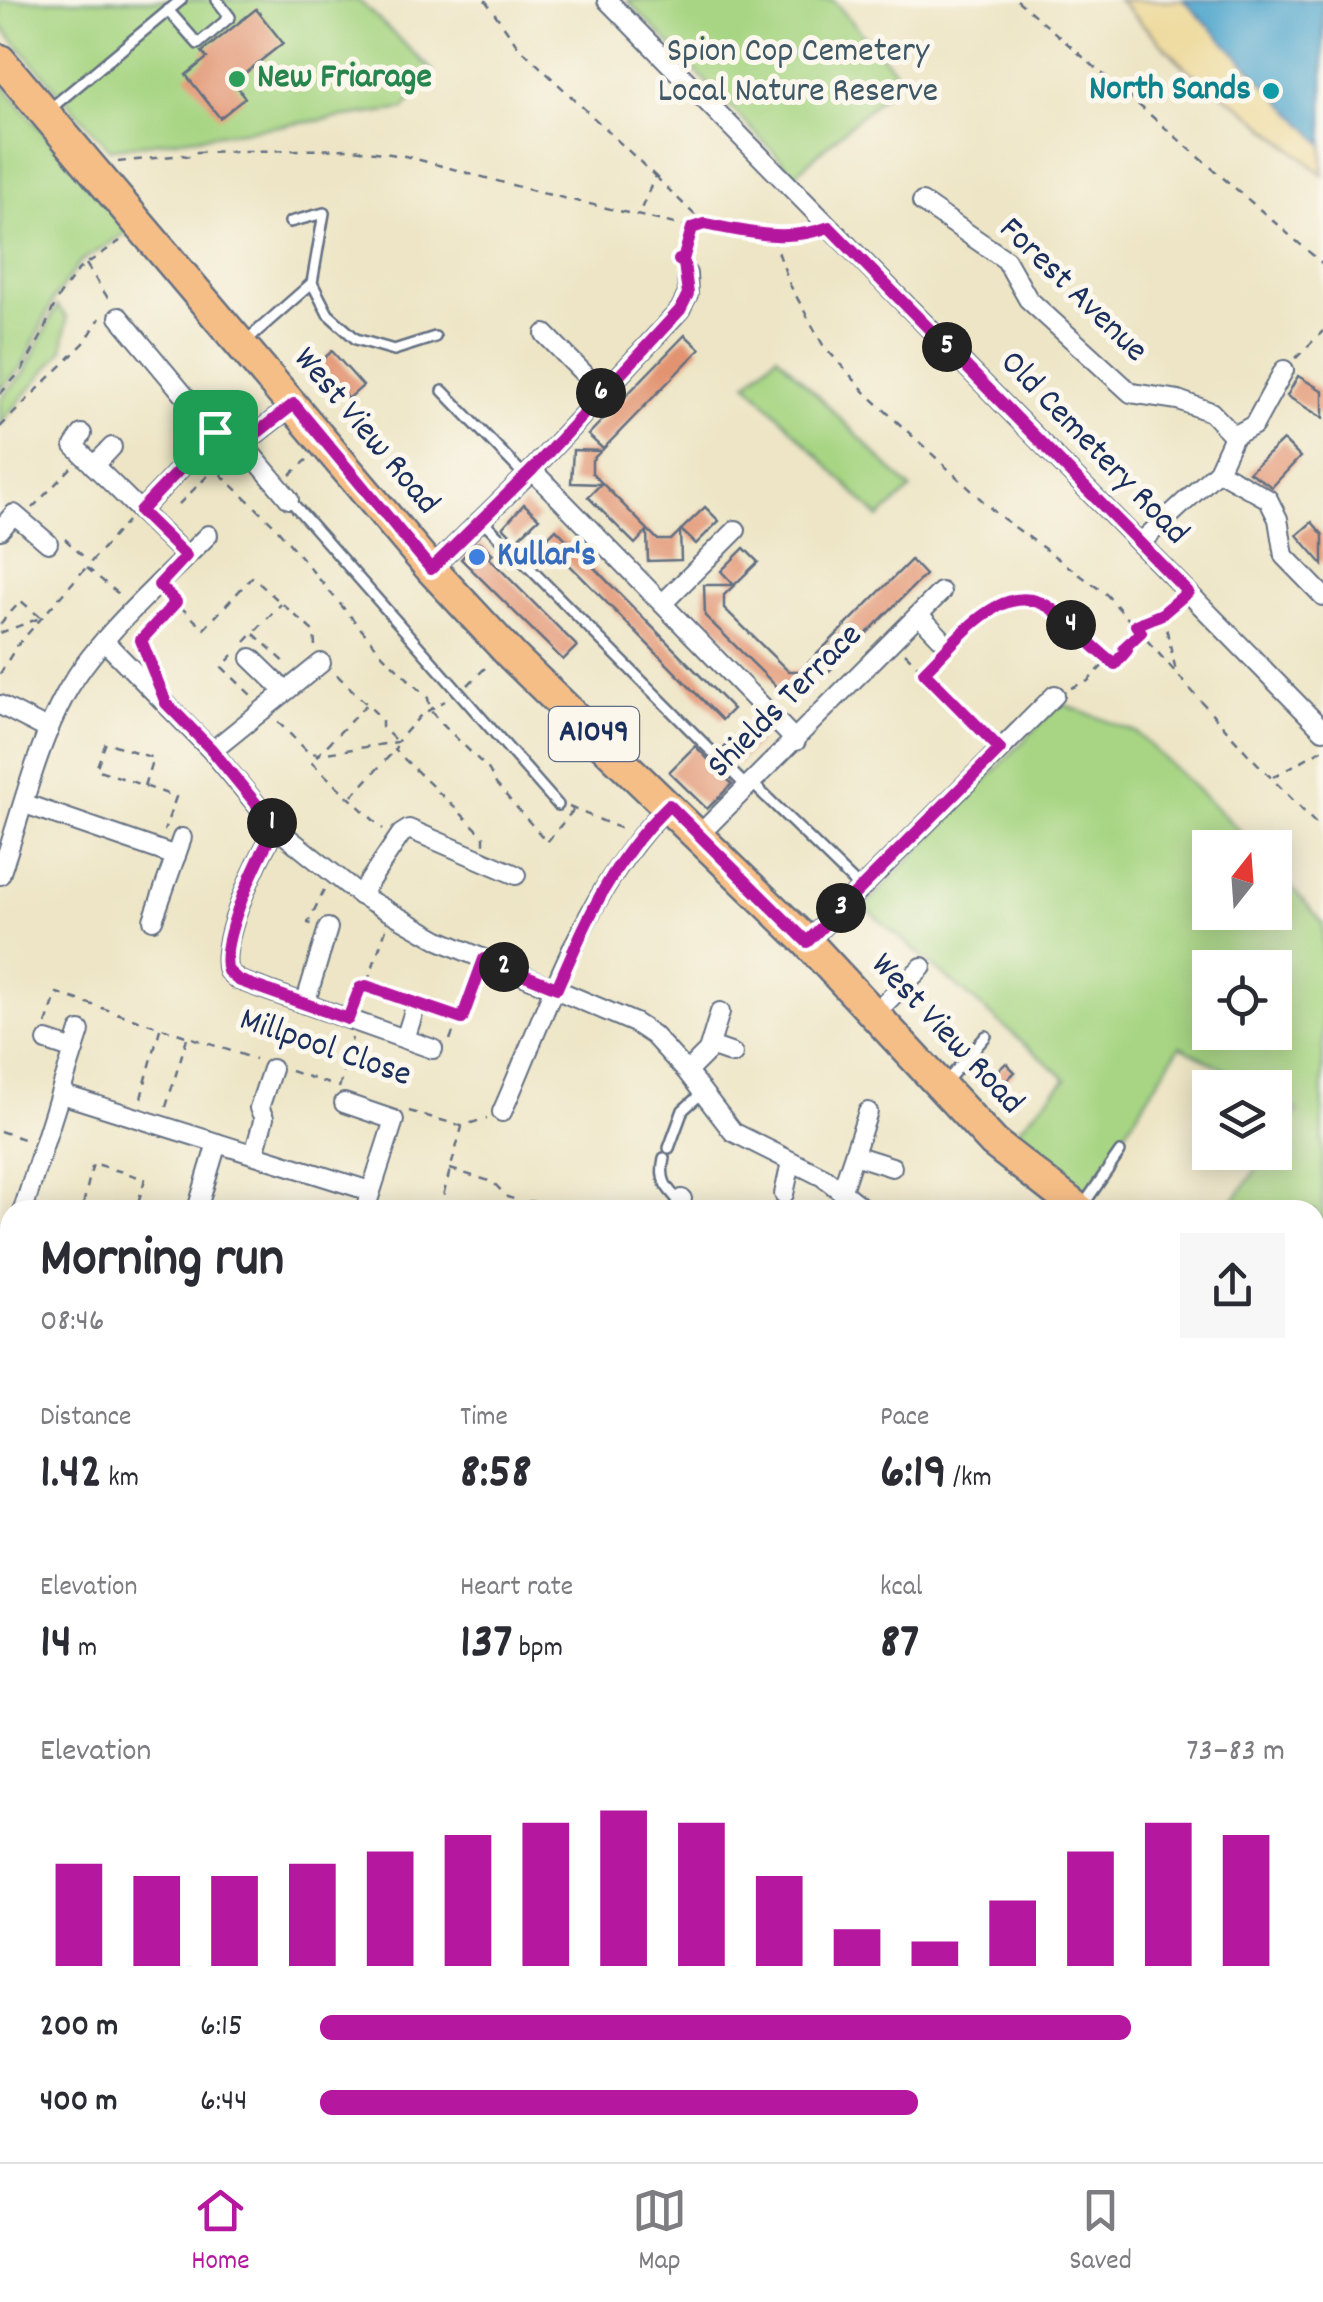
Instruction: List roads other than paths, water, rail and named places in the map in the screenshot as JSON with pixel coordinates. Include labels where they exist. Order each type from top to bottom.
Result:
[{"type":"main road","name":"West View Road","points":[[0,60],[46,114],[112,164],[142,226],[431,569],[506,649],[807,942],[994,1143],[1067,1200]]},
{"type":"street","name":"Old Cemetery Road","points":[[607,0],[1323,730]]},
{"type":"street","name":"Forest Avenue","points":[[922,202],[1006,260],[1028,299],[1131,394],[1178,400],[1211,412],[1234,436]]},
{"type":"street","points":[[431,569],[680,310],[688,294],[686,274]]},
{"type":"street","points":[[119,317],[218,424],[287,490]]},
{"type":"street","points":[[545,334],[602,392]]},
{"type":"street","points":[[1140,543],[1218,471],[1234,436],[1254,425],[1284,370]]},
{"type":"street","points":[[243,444],[294,404]]},
{"type":"street","points":[[140,511],[218,424]]},
{"type":"street","points":[[82,434],[74,446],[186,556]]},
{"type":"street","points":[[89,460],[112,446]]},
{"type":"street","points":[[1218,471],[1268,499],[1278,519],[1284,556],[1323,596]]},
{"type":"street","points":[[528,472],[664,602],[796,740]]},
{"type":"street","points":[[0,530],[14,514],[48,543]]},
{"type":"street","points":[[664,602],[736,530]]},
{"type":"street","points":[[0,875],[49,730],[79,672],[129,614],[208,534]]},
{"type":"street","name":"Shields Terrace","points":[[699,835],[942,592]]},
{"type":"street","points":[[919,615],[940,636]]},
{"type":"street","points":[[105,642],[212,750],[276,828],[360,895],[439,940],[635,1023],[653,1035],[687,1072],[733,1132],[842,1190],[854,1200]]},
{"type":"street","points":[[252,658],[285,692]]},
{"type":"street","points":[[212,750],[321,663]]},
{"type":"street","points":[[807,942],[1055,695]]},
{"type":"street","points":[[0,705],[49,730]]},
{"type":"street","points":[[25,804],[157,850],[179,847],[153,920]]},
{"type":"street","points":[[497,1110],[596,897],[635,840],[669,805]]},
{"type":"street","points":[[276,828],[259,854],[225,952],[228,971],[238,980],[433,1048]]},
{"type":"street","points":[[360,895],[396,842],[409,830],[516,874]]},
{"type":"street","points":[[305,1004],[328,928]]},
{"type":"street","points":[[875,1013],[922,967]]},
{"type":"street","points":[[405,1039],[415,1006]]},
{"type":"street","points":[[687,1072],[710,1046],[720,1012]]},
{"type":"street","points":[[26,1200],[80,1031]]},
{"type":"street","points":[[48,1041],[74,1050]]},
{"type":"street","points":[[710,1046],[733,1054]]},
{"type":"street","points":[[254,1154],[264,1118],[259,1108],[273,1066]]},
{"type":"street","points":[[61,1094],[254,1154],[365,1200]]},
{"type":"street","points":[[343,1094],[394,1120],[367,1200]]},
{"type":"street","points":[[842,1190],[868,1112]]},
{"type":"street","points":[[199,1200],[217,1143]]},
{"type":"street","points":[[854,1155],[892,1167]]},
{"type":"street","points":[[784,1194],[791,1162]]},
{"type":"lane","points":[[46,114],[181,0]]},
{"type":"lane","points":[[168,10],[198,44],[230,17],[217,0]]},
{"type":"lane","points":[[290,222],[324,213],[312,283],[328,314],[356,338],[394,350],[435,337]]},
{"type":"lane","points":[[242,344],[312,283]]},
{"type":"lane","points":[[443,390],[528,472]]},
{"type":"lane","points":[[287,490],[558,805]]},
{"type":"lane","points":[[481,520],[860,889]]},
{"type":"lane","points":[[942,1087],[986,1036]]},
{"type":"lane","points":[[677,1200],[665,1186],[661,1172],[683,1110],[702,1093]]},
{"type":"lane","points":[[1087,1200],[1120,1152]]},
{"type":"water","points":[[1183,0],[1323,0],[1323,144],[1197,14]]},
{"type":"place","name":"New Friarage","points":[[237,79]]},
{"type":"place","name":"North Sands","points":[[1271,91]]},
{"type":"place","name":"Kullar's","points":[[477,557]]},
{"type":"park label","name":"Spion Cop Cemetery Local Nature Reserve","points":[[798,73]]}]
